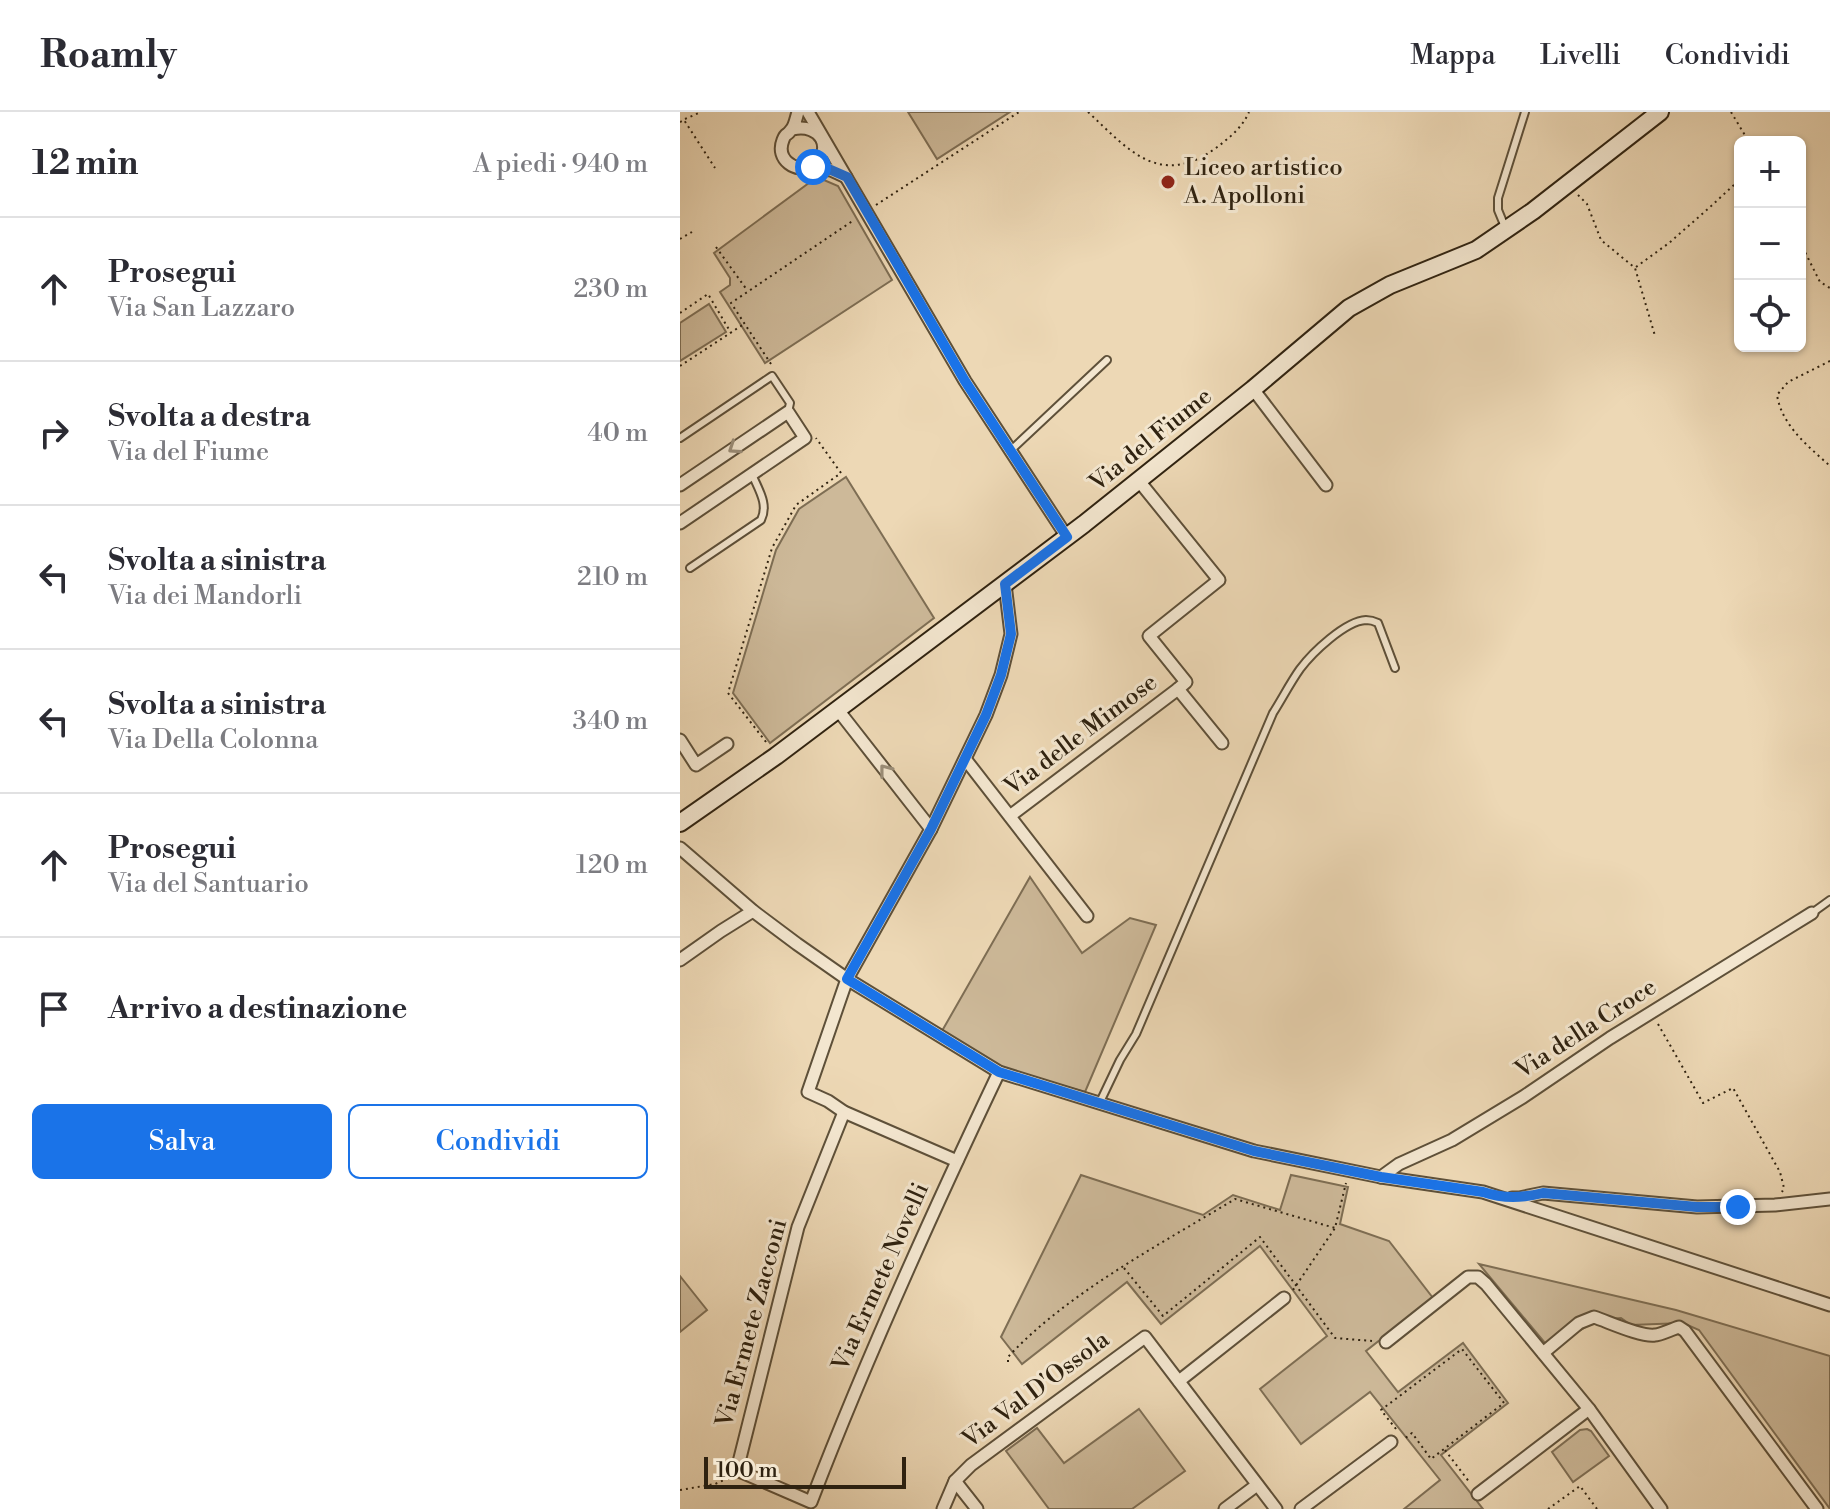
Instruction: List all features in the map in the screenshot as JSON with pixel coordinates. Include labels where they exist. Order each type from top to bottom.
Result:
[{"type":"street","points":[[793,129],[798,112]]},
{"type":"street","points":[[808,112],[822,139],[871,208],[965,381],[1067,537]]},
{"type":"street","name":"Via del Fiume","points":[[680,823],[776,756],[1067,537],[1349,308],[1390,285],[1476,250],[1507,230],[1660,112]]},
{"type":"street","points":[[813,167],[823,155],[822,139],[810,128],[793,129],[781,145],[786,162],[791,167],[831,170],[847,177]]},
{"type":"street","points":[[1253,389],[1326,485]]},
{"type":"street","points":[[680,485],[788,412],[805,438],[680,523]]},
{"type":"street","points":[[1139,481],[1219,580],[1149,636],[1186,682],[1178,689],[1222,743]]},
{"type":"street","points":[[957,1161],[844,1112],[808,1092],[847,979],[931,829],[986,715],[1011,634],[1005,584]]},
{"type":"street","name":"Via delle Mimose","points":[[1010,816],[1178,689]]},
{"type":"street","points":[[838,710],[931,829]]},
{"type":"street","points":[[680,740],[696,765],[727,744]]},
{"type":"street","points":[[966,760],[1087,916]]},
{"type":"street","points":[[680,848],[797,944],[847,979],[999,1072],[1254,1151],[1381,1177],[1483,1192],[1830,1305]]},
{"type":"street","points":[[680,960],[753,911]]},
{"type":"street","name":"Via della Croce","points":[[1381,1177],[1399,1164],[1452,1140],[1500,1111],[1812,913]]},
{"type":"street","name":"Via Ermete Novelli","points":[[737,1470],[811,1502],[847,1408],[999,1072]]},
{"type":"street","name":"Via Ermete Zacconi","points":[[737,1470],[798,1227],[844,1112]]},
{"type":"street","points":[[1495,1196],[1519,1198],[1543,1193],[1697,1207],[1775,1205],[1830,1199]]},
{"type":"street","points":[[1386,1342],[1468,1277],[1478,1277],[1589,1409],[1661,1509]]},
{"type":"street","points":[[1276,1509],[1179,1381],[1284,1298]]},
{"type":"street","points":[[1543,1353],[1579,1323],[1594,1317],[1631,1331],[1655,1335],[1679,1327],[1817,1509]]},
{"type":"street","name":"Via Val D'Ossola","points":[[955,1481],[971,1465],[1145,1337],[1179,1381]]},
{"type":"street","points":[[1478,1494],[1589,1409]]},
{"type":"street","points":[[1301,1509],[1391,1442]]},
{"type":"street","points":[[943,1509],[955,1481],[977,1509]]},
{"type":"street","points":[[1225,1509],[1257,1485]]},
{"type":"lane","points":[[1507,230],[1498,210],[1498,198],[1525,112]]},
{"type":"lane","points":[[1010,451],[1107,360]]},
{"type":"lane","points":[[680,438],[772,376],[790,403],[788,412]]},
{"type":"lane","points":[[690,568],[761,520],[765,503],[752,474]]},
{"type":"lane","points":[[1100,1102],[1136,1034],[1273,713],[1300,668],[1342,630],[1368,619],[1378,623],[1395,668]]},
{"type":"lane","points":[[1812,913],[1830,900]]},
{"type":"path","points":[[701,112],[682,121],[715,168]]},
{"type":"path","points":[[772,376],[773,368],[731,303],[1019,112]]},
{"type":"path","points":[[1088,112],[1134,154],[1154,164],[1174,165],[1194,160],[1234,135],[1249,112]]},
{"type":"path","points":[[1731,112],[1745,136]]},
{"type":"path","points":[[1568,184],[1587,204],[1601,240],[1635,268],[1655,336]]},
{"type":"path","points":[[1635,268],[1669,243],[1734,185]]},
{"type":"path","points":[[680,239],[692,232]]},
{"type":"path","points":[[716,247],[748,291]]},
{"type":"path","points":[[1806,254],[1820,282],[1830,288]]},
{"type":"path","points":[[680,313],[708,294],[731,333]]},
{"type":"path","points":[[680,366],[745,324]]},
{"type":"path","points":[[1830,361],[1788,382],[1777,395],[1778,405],[1795,434],[1830,466]]},
{"type":"path","points":[[776,756],[728,693],[772,548],[796,505],[841,473],[818,438],[805,438]]},
{"type":"path","points":[[1652,1012],[1703,1103],[1733,1088],[1780,1172],[1784,1188],[1775,1205]]},
{"type":"path","points":[[1284,1298],[1296,1287],[1335,1228],[1349,1170]]},
{"type":"path","points":[[1008,1362],[1008,1357],[1020,1344],[1070,1303],[1235,1199],[1335,1228]]},
{"type":"path","points":[[1123,1267],[1163,1316],[1260,1237],[1335,1338],[1386,1342]]},
{"type":"path","points":[[1391,1442],[1412,1433],[1431,1459],[1504,1403],[1462,1349],[1381,1410],[1396,1429]]},
{"type":"path","points":[[1444,1449],[1478,1494]]},
{"type":"path","points":[[680,1490],[715,1484],[737,1470]]},
{"type":"path","points":[[1548,1509],[1580,1486],[1597,1509]]},
{"type":"shaded area","points":[[908,112],[1010,112],[937,159]]},
{"type":"shaded area","points":[[813,180],[824,180],[838,186],[892,280],[765,363],[720,292],[730,285],[730,278],[714,253]]},
{"type":"shaded area","points":[[709,304],[726,332],[680,361],[680,323]]},
{"type":"shaded area","points":[[846,477],[934,618],[770,743],[733,693],[776,550],[799,509]]},
{"type":"shaded area","points":[[1030,877],[1082,953],[1130,918],[1156,925],[1085,1092],[1000,1068],[942,1031]]},
{"type":"shaded area","points":[[1081,1175],[1203,1215],[1233,1195],[1280,1210],[1291,1175],[1348,1187],[1340,1224],[1389,1241],[1433,1298],[1366,1351],[1398,1392],[1463,1343],[1508,1403],[1441,1455],[1483,1509],[1404,1509],[1440,1480],[1370,1392],[1301,1444],[1260,1389],[1327,1336],[1260,1246],[1161,1324],[1127,1282],[1022,1364],[1001,1337]]},
{"type":"shaded area","points":[[1479,1264],[1676,1310],[1830,1356],[1830,1509],[1699,1330],[1683,1323],[1631,1325],[1621,1318],[1597,1320],[1550,1349]]},
{"type":"shaded area","points":[[680,1276],[707,1310],[680,1332]]},
{"type":"shaded area","points":[[1139,1409],[1185,1471],[1132,1509],[1049,1509],[1006,1451],[1037,1428],[1064,1463]]},
{"type":"shaded area","points":[[1587,1429],[1609,1456],[1573,1482],[1552,1452],[1580,1430]]},
{"type":"place","name":"Liceo artistico A. Apolloni","points":[[1168,182]]},
{"type":"route","points":[[813,167],[847,177],[965,381],[1067,537],[1005,584],[1011,634],[1001,675],[986,715],[931,829],[847,979],[999,1072],[1254,1151],[1495,1196],[1519,1198],[1543,1193],[1697,1207],[1738,1207]]}]
